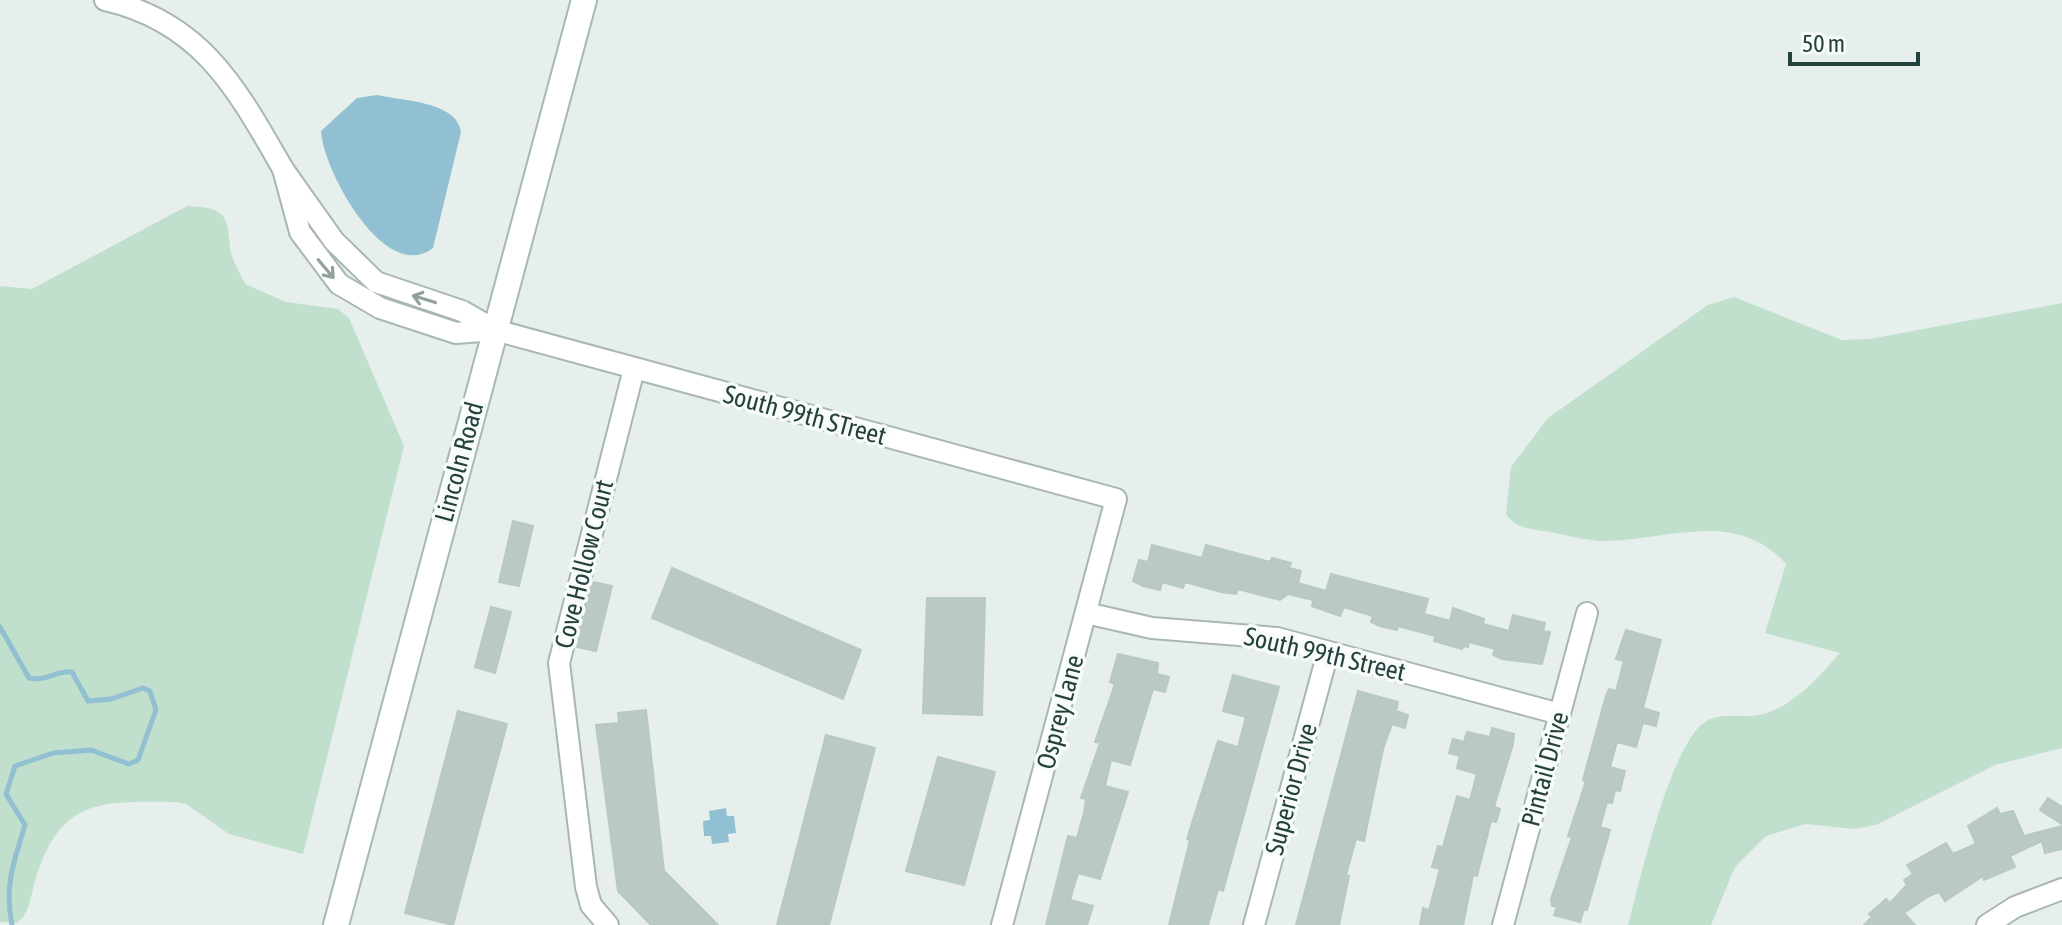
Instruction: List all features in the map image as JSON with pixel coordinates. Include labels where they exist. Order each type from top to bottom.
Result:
[{"type":"street","points":[[105,0],[159,20],[200,48],[234,85],[283,169],[334,241],[376,282],[462,311],[495,330]]},
{"type":"street","name":"Lincoln Road","points":[[336,925],[584,0]]},
{"type":"street","name":"South 99th STreet","points":[[495,330],[1116,499]]},
{"type":"street","name":"Cove Hollow Court","points":[[608,925],[591,905],[586,887],[559,663],[634,369]]},
{"type":"street","name":"Osprey Lane","points":[[1002,925],[1116,499]]},
{"type":"street","name":"South 99th Street","points":[[1086,613],[1152,628],[1265,636],[1560,714]]},
{"type":"street","name":"Pintail Drive","points":[[1503,925],[1587,613]]},
{"type":"street","name":"Superior Drive","points":[[1254,925],[1328,652]]},
{"type":"street","points":[[1987,925],[2015,907],[2062,889]]},
{"type":"green space","points":[[187,206],[209,208],[222,214],[232,256],[245,284],[286,302],[338,309],[349,318],[404,446],[303,854],[229,834],[186,804],[124,802],[103,805],[84,811],[55,836],[44,857],[24,915],[17,923],[0,922],[0,286],[32,289]]},
{"type":"green space","points":[[1734,297],[1842,340],[1870,339],[2062,303],[2062,748],[1995,765],[1876,825],[1853,829],[1805,824],[1766,836],[1735,867],[1711,925],[1628,925],[1668,785],[1692,736],[1711,719],[1759,715],[1782,706],[1804,690],[1840,653],[1765,633],[1786,564],[1766,547],[1745,537],[1723,532],[1701,531],[1605,541],[1522,527],[1506,514],[1511,467],[1548,418],[1708,305]]},
{"type":"water","points":[[377,95],[439,108],[450,114],[461,132],[433,248],[414,255],[396,251],[377,238],[360,218],[345,195],[324,149],[321,131],[357,98]]},
{"type":"water","points":[[726,808],[727,816],[734,816],[736,833],[728,834],[729,842],[712,844],[711,836],[704,836],[703,821],[710,820],[709,811]]},
{"type":"building","points":[[513,521],[533,526],[519,586],[499,582]]},
{"type":"building","points":[[1152,545],[1202,558],[1206,545],[1270,562],[1272,558],[1291,563],[1289,568],[1301,571],[1298,583],[1326,591],[1331,574],[1428,599],[1424,614],[1450,621],[1453,608],[1484,619],[1483,624],[1509,631],[1513,615],[1545,623],[1543,631],[1550,632],[1542,664],[1502,659],[1493,655],[1495,649],[1469,642],[1468,647],[1463,646],[1462,649],[1434,641],[1435,636],[1398,626],[1397,630],[1380,626],[1371,622],[1373,616],[1344,607],[1340,616],[1312,606],[1313,600],[1288,594],[1280,600],[1238,589],[1236,594],[1221,592],[1185,582],[1183,588],[1162,582],[1160,590],[1143,586],[1133,581],[1139,560],[1148,562]]},
{"type":"building","points":[[672,568],[861,650],[843,699],[652,618]]},
{"type":"building","points":[[593,582],[612,586],[596,651],[577,647]]},
{"type":"building","points":[[927,598],[985,598],[982,715],[923,713]]},
{"type":"building","points":[[491,607],[511,612],[495,673],[475,667]]},
{"type":"building","points":[[1626,630],[1661,640],[1643,708],[1659,713],[1656,726],[1643,723],[1636,747],[1617,742],[1610,767],[1625,771],[1620,791],[1615,790],[1612,803],[1607,802],[1600,827],[1610,830],[1587,910],[1584,909],[1580,922],[1554,915],[1557,907],[1552,906],[1551,899],[1572,837],[1568,836],[1586,781],[1583,780],[1605,699],[1609,689],[1616,691],[1624,661],[1616,659]]},
{"type":"building","points":[[1118,654],[1158,663],[1157,674],[1169,677],[1165,692],[1153,689],[1130,765],[1111,760],[1105,786],[1128,792],[1100,879],[1078,873],[1070,900],[1093,906],[1087,925],[1046,925],[1068,836],[1077,838],[1084,813],[1086,799],[1081,798],[1100,743],[1095,742],[1115,684],[1110,682]]},
{"type":"building","points":[[1233,675],[1279,687],[1223,891],[1218,889],[1208,925],[1169,925],[1190,840],[1187,839],[1218,741],[1238,747],[1246,717],[1223,711]]},
{"type":"building","points":[[1358,691],[1398,702],[1396,711],[1408,715],[1405,728],[1392,724],[1383,749],[1364,841],[1356,839],[1346,875],[1349,876],[1339,925],[1296,925]]},
{"type":"building","points":[[646,710],[664,871],[718,925],[651,925],[618,891],[596,725],[619,723],[618,713]]},
{"type":"building","points":[[458,711],[507,724],[453,925],[405,913]]},
{"type":"building","points":[[1492,728],[1514,734],[1513,744],[1494,807],[1500,809],[1496,822],[1491,821],[1477,876],[1473,875],[1463,925],[1420,925],[1423,908],[1429,910],[1440,869],[1432,867],[1438,846],[1443,847],[1457,796],[1470,800],[1477,774],[1457,768],[1460,756],[1449,753],[1453,739],[1464,742],[1467,732],[1490,737]]},
{"type":"building","points":[[826,735],[875,748],[829,925],[777,925]]},
{"type":"building","points":[[938,757],[995,772],[964,885],[906,871]]},
{"type":"building","points":[[2048,798],[2062,807],[2062,824],[2040,810]]},
{"type":"building","points":[[1997,808],[2000,814],[2013,811],[2024,836],[2062,826],[2062,849],[2045,853],[2042,841],[2010,856],[2015,867],[1984,880],[1983,876],[1945,901],[1939,892],[1929,896],[1904,913],[1915,925],[1864,925],[1872,917],[1869,914],[1886,899],[1890,903],[1907,885],[1904,880],[1913,874],[1907,865],[1946,843],[1953,854],[1976,844],[1968,826]]},
{"type":"waterway","points":[[0,627],[29,678],[72,672],[88,701],[111,699],[143,688],[150,691],[156,710],[138,760],[129,764],[91,750],[53,753],[15,766],[6,794],[25,825],[10,886],[12,925]]}]
